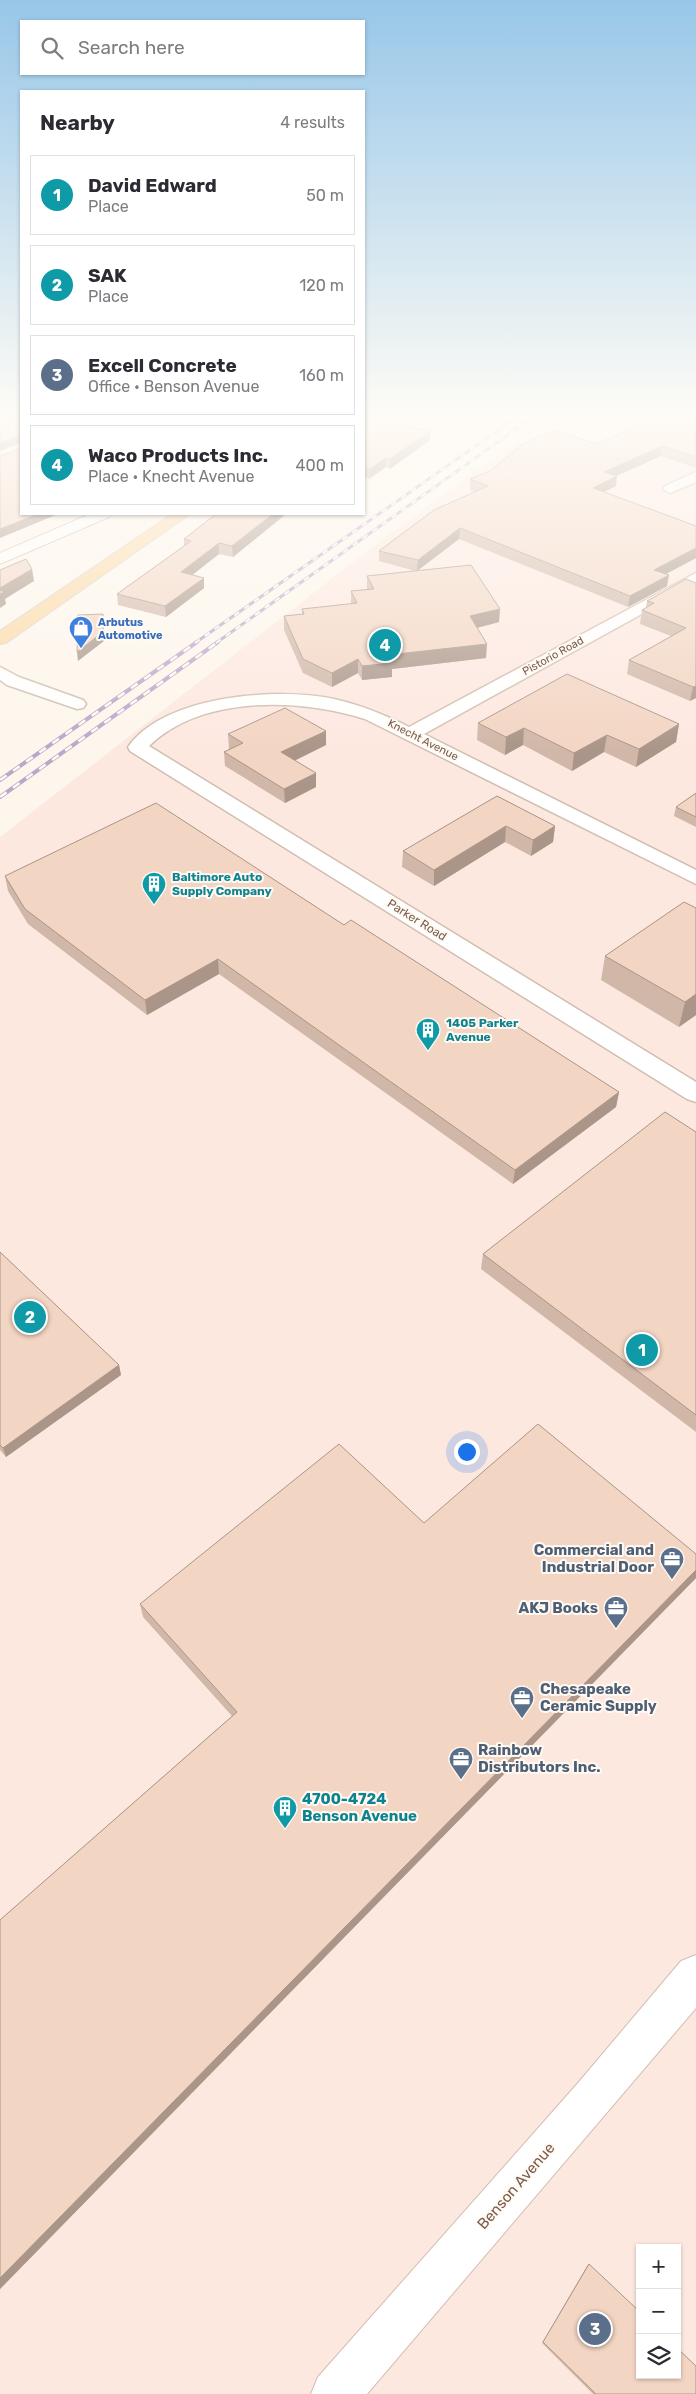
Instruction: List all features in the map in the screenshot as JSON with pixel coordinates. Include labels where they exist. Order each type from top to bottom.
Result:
[{"type":"main road","points":[[0,639],[161,529]]},
{"type":"street","points":[[0,559],[70,529]]},
{"type":"street","name":"Pistorio Road","points":[[410,734],[696,578]]},
{"type":"street","points":[[0,672],[13,681],[77,704]]},
{"type":"street","name":"Knecht Avenue","points":[[138,747],[149,734],[175,717],[243,701],[267,698],[294,698],[345,705],[371,714],[696,878]]},
{"type":"street","name":"Parker Road","points":[[138,747],[696,1093]]},
{"type":"street","name":"Benson Avenue","points":[[335,2394],[593,2098],[696,1976]]},
{"type":"shaded area","points":[[397,529],[696,529],[696,2394],[0,2394],[0,837]]},
{"type":"building","points":[[197,529],[254,529],[232,546],[219,543],[181,572],[204,578],[165,606],[117,594],[191,541],[184,539]]},
{"type":"building","points":[[409,529],[459,529],[418,560],[379,551]]},
{"type":"building","points":[[462,529],[696,529],[696,548],[654,570],[669,575],[630,596]]},
{"type":"building","points":[[26,559],[32,569],[0,588],[0,570]]},
{"type":"building","points":[[471,565],[500,609],[470,616],[487,644],[388,655],[392,663],[362,666],[358,659],[332,673],[303,659],[284,616],[304,614],[302,609],[357,603],[351,591],[374,589],[367,576]]},
{"type":"building","points":[[686,579],[696,583],[696,686],[693,687],[629,660],[686,628],[642,610],[654,603],[647,601]]},
{"type":"building","points":[[103,614],[103,632],[77,652],[78,615]]},
{"type":"building","points":[[567,674],[679,724],[639,749],[607,735],[574,753],[524,728],[506,737],[478,723]]},
{"type":"building","points":[[285,708],[326,731],[281,752],[316,773],[284,789],[224,752],[243,743],[228,734]]},
{"type":"building","points":[[696,793],[696,817],[676,807]]},
{"type":"building","points":[[497,796],[555,826],[533,840],[506,826],[434,870],[403,851]]},
{"type":"building","points":[[156,803],[344,925],[351,920],[619,1092],[515,1170],[218,959],[145,1000],[25,909],[5,876]]},
{"type":"building","points":[[684,902],[696,908],[696,994],[685,1002],[605,956]]},
{"type":"building","points":[[665,1112],[696,1132],[696,1415],[483,1254]]},
{"type":"building","points":[[0,1252],[119,1365],[3,1448],[0,1445]]},
{"type":"building","name":"4700-4724 Benson Avenue","points":[[538,1424],[696,1554],[696,1570],[0,2278],[0,1920],[237,1712],[140,1604],[339,1444],[424,1523]]},
{"type":"building","points":[[589,2264],[636,2308],[636,2379],[681,2379],[681,2352],[696,2366],[696,2394],[596,2394],[543,2342]]},
{"type":"railway","points":[[195,643],[358,529]]},
{"type":"railway","points":[[216,643],[376,529]]},
{"type":"railway","points":[[0,780],[197,642]]},
{"type":"railway","points":[[0,797],[218,642]]},
{"type":"place","name":"Waco Products Inc.","points":[[385,645]]},
{"type":"place","name":"Arbutus Automotive","points":[[81,649]]},
{"type":"place","name":"Baltimore Auto Supply Company","points":[[154,905]]},
{"type":"place","name":"1405 Parker Avenue","points":[[428,1051]]},
{"type":"place","name":"SAK","points":[[30,1317]]},
{"type":"place","name":"David Edward","points":[[642,1350]]},
{"type":"place","name":"Commercial and Industrial Door","points":[[672,1580]]},
{"type":"place","name":"AKJ Books","points":[[616,1629]]},
{"type":"place","name":"Chesapeake Ceramic Supply","points":[[522,1719]]},
{"type":"place","name":"Rainbow Distributors Inc.","points":[[461,1780]]},
{"type":"place","name":"4700-4724 Benson Avenue","points":[[285,1829]]},
{"type":"place","name":"Excell Concrete","points":[[595,2329]]}]
